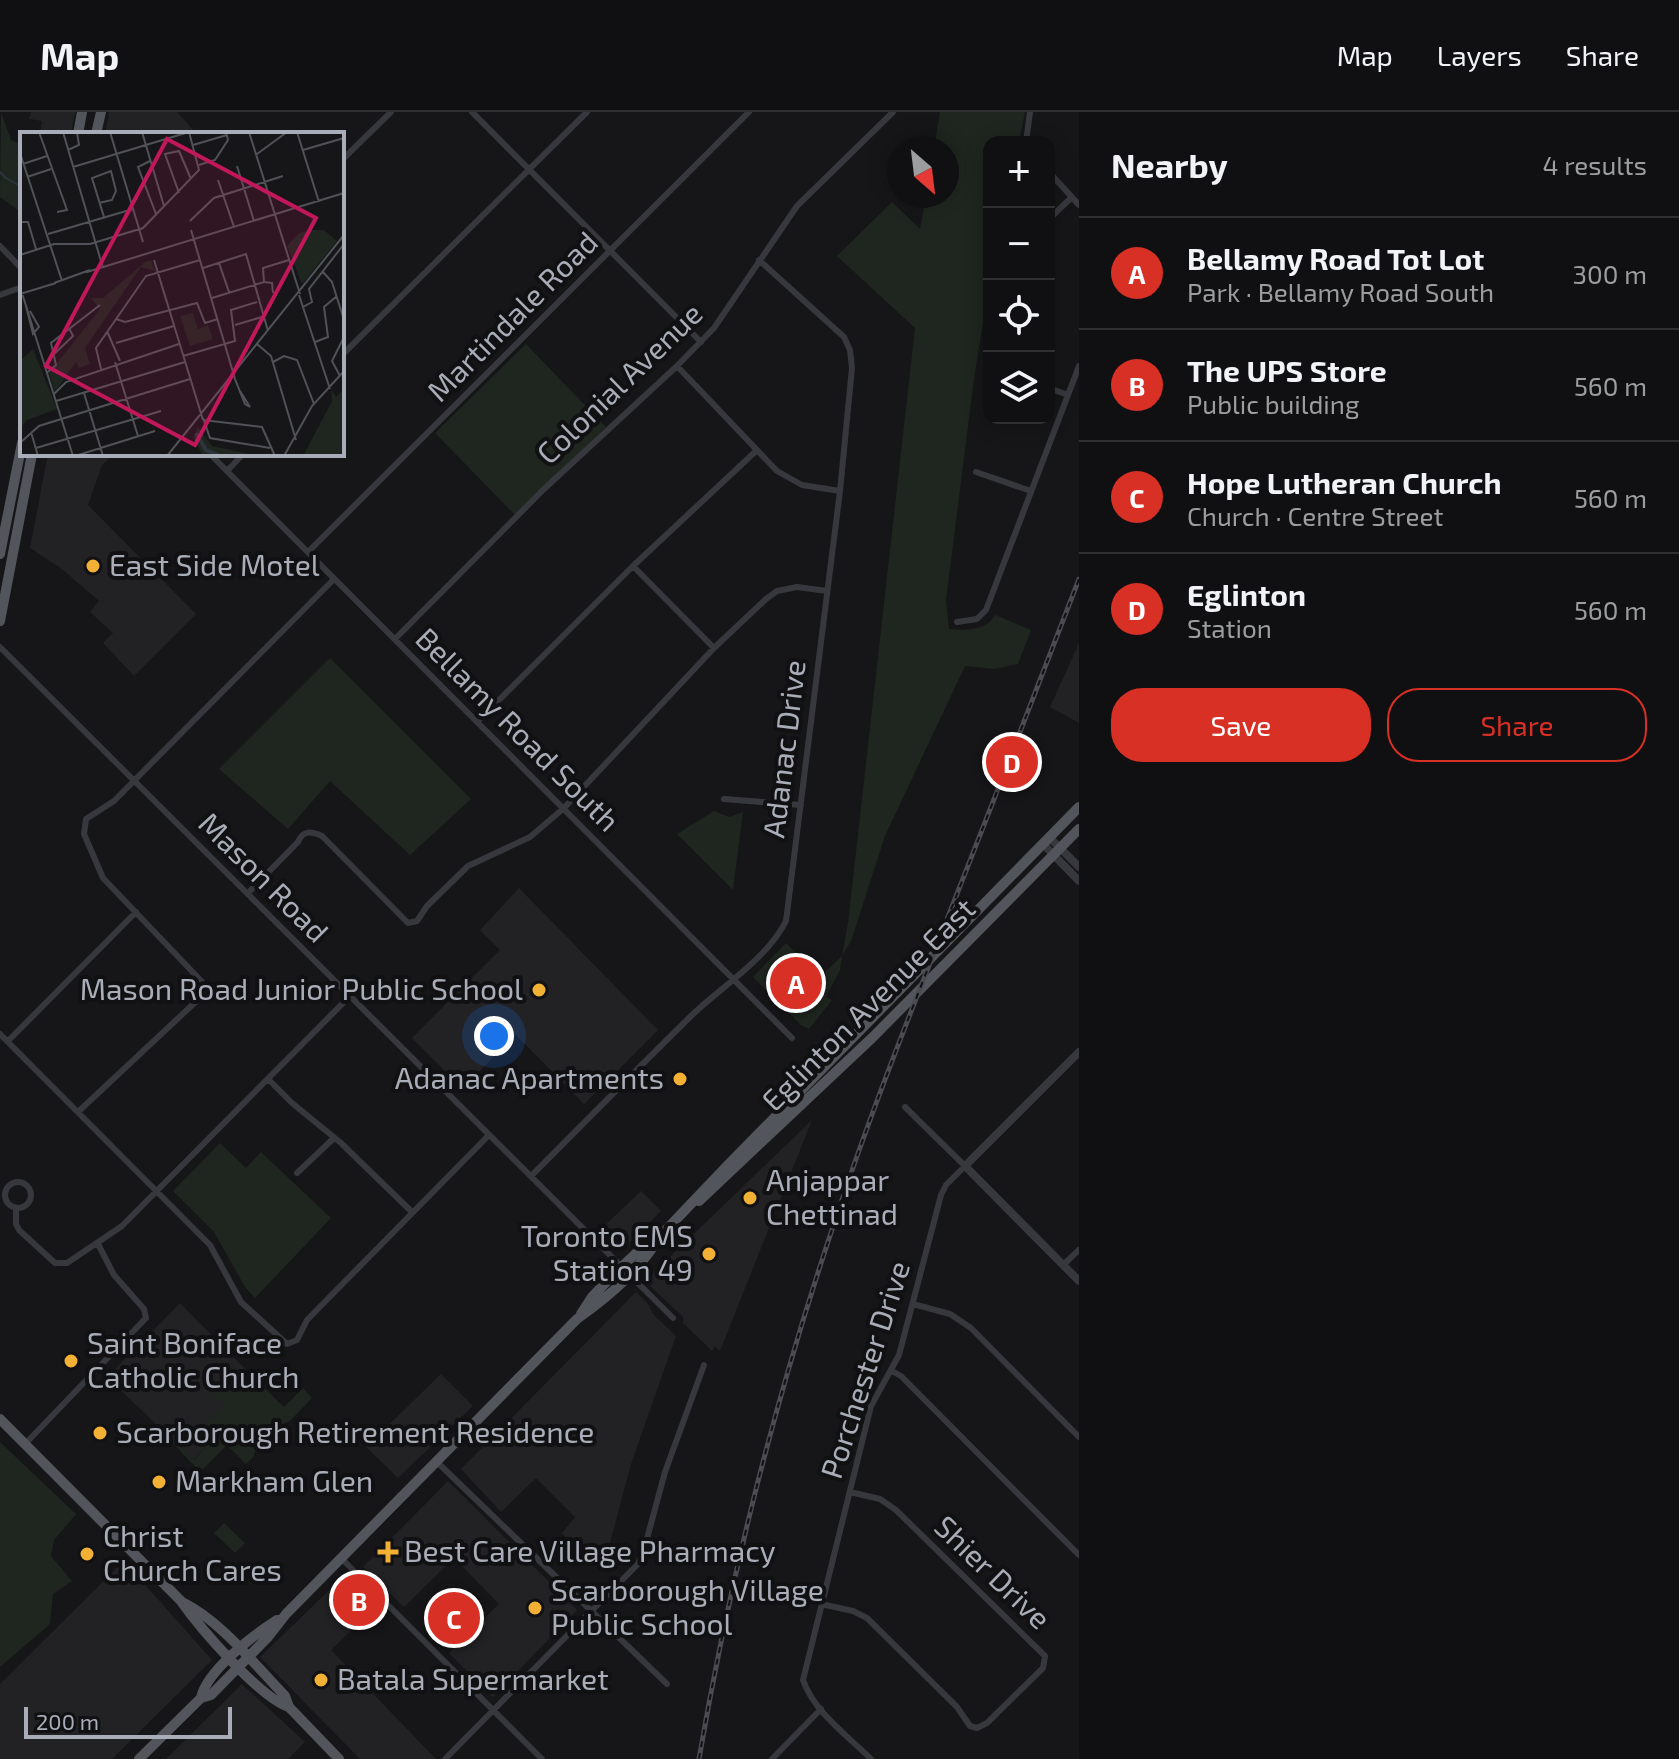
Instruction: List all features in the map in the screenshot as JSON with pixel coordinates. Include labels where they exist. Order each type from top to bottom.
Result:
[{"type":"main road","points":[[78,132],[82,112]]},
{"type":"main road","points":[[96,132],[101,112]]},
{"type":"main road","points":[[0,554],[20,453]]},
{"type":"main road","points":[[0,621],[32,456]]},
{"type":"main road","name":"Eglinton Avenue East","points":[[139,1759],[201,1698],[211,1695],[244,1662],[286,1614],[577,1319],[592,1297],[625,1272],[645,1245],[688,1209],[1079,807]]},
{"type":"main road","name":"Eglinton Avenue East","points":[[688,1209],[708,1195],[873,1037],[1079,829]]},
{"type":"main road","points":[[0,1419],[181,1601],[193,1619],[231,1658],[244,1662]]},
{"type":"main road","points":[[181,1601],[200,1610],[239,1649],[244,1662],[276,1703],[289,1707],[339,1759]]},
{"type":"main road","name":"Eglinton Avenue East","points":[[201,1698],[203,1687],[239,1649],[286,1614]]},
{"type":"street","points":[[344,158],[391,112]]},
{"type":"street","points":[[472,112],[701,342]]},
{"type":"street","points":[[344,353],[587,112]]},
{"type":"street","name":"Martindale Road","points":[[308,552],[749,112]]},
{"type":"street","name":"Colonial Avenue","points":[[395,639],[543,490],[701,342],[714,328],[797,206],[893,112]]},
{"type":"street","points":[[1027,136],[1030,112]]},
{"type":"street","points":[[1055,179],[1079,205]]},
{"type":"street","points":[[1055,213],[1072,197]]},
{"type":"street","points":[[0,246],[20,267]]},
{"type":"street","name":"Adanac Drive","points":[[531,1176],[694,1014],[736,980],[774,940],[786,921],[840,491],[852,368],[848,344],[837,330],[759,260]]},
{"type":"street","points":[[0,295],[20,288]]},
{"type":"street","points":[[677,366],[777,471],[802,485],[840,491]]},
{"type":"street","points":[[957,622],[977,619],[986,610],[1079,366]]},
{"type":"street","points":[[1055,390],[1068,395]]},
{"type":"street","points":[[478,721],[633,566],[756,451]]},
{"type":"street","name":"Bellamy Road South","points":[[212,456],[792,1038]]},
{"type":"street","points":[[227,471],[241,456]]},
{"type":"street","points":[[976,472],[1031,491]]},
{"type":"street","points":[[633,566],[714,648]]},
{"type":"street","points":[[78,1112],[206,989],[202,978],[103,878],[83,830],[89,816],[109,806],[334,579]]},
{"type":"street","points":[[248,893],[298,842],[300,836],[314,832],[322,836],[401,917],[413,923],[468,866],[530,837],[564,808],[714,648],[777,591],[797,587],[827,591]]},
{"type":"street","name":"Mason Road","points":[[0,647],[673,1318]]},
{"type":"street","points":[[724,799],[801,805]]},
{"type":"street","points":[[1046,840],[1079,881]]},
{"type":"street","points":[[1057,851],[1079,867]]},
{"type":"street","points":[[8,1041],[136,912]]},
{"type":"street","points":[[16,1210],[19,1230],[55,1263],[67,1263],[98,1244],[157,1192],[350,996]]},
{"type":"street","points":[[0,1034],[210,1245],[241,1302],[287,1344],[297,1340],[307,1320],[489,1135]]},
{"type":"street","points":[[965,1166],[1079,1052]]},
{"type":"street","points":[[268,1079],[412,1212]]},
{"type":"street","points":[[905,1107],[1079,1281]]},
{"type":"street","points":[[297,1173],[334,1138]]},
{"type":"street","name":"Porchester Drive","points":[[871,1759],[821,1709],[810,1696],[803,1680],[871,1406],[899,1355],[941,1195],[946,1185],[965,1166]]},
{"type":"street","points":[[20,1182],[30,1190],[30,1199],[25,1206],[16,1210],[6,1202],[4,1193],[12,1183],[20,1182]]},
{"type":"street","points":[[26,1443],[146,1318],[144,1309],[114,1275],[98,1244]]},
{"type":"street","points":[[1063,1265],[1079,1250]]},
{"type":"street","points":[[913,1304],[950,1314],[971,1328],[1079,1437]]},
{"type":"street","points":[[445,1759],[638,1564],[665,1472],[704,1365]]},
{"type":"street","points":[[892,1371],[901,1376],[1079,1555]]},
{"type":"street","points":[[437,1462],[667,1684]]},
{"type":"street","name":"Shier Drive","points":[[821,1604],[853,1611],[867,1618],[957,1707],[970,1726],[977,1728],[987,1723],[1043,1668],[1045,1656],[1042,1651],[896,1510],[880,1499],[850,1492]]},
{"type":"street","points":[[342,1559],[542,1759]]},
{"type":"street","points":[[772,1759],[821,1709]]},
{"type":"shaded area","points":[[1,112],[11,140],[20,144],[20,212],[0,197]]},
{"type":"shaded area","points":[[31,112],[75,112],[71,132],[40,132],[42,121],[29,119]]},
{"type":"shaded area","points":[[109,112],[177,112],[195,132],[105,132]]},
{"type":"shaded area","points":[[940,112],[1025,112],[1020,136],[983,136],[983,323],[946,600],[949,629],[981,627],[995,615],[1031,630],[1018,664],[994,669],[965,666],[885,836],[851,941],[842,956],[915,328],[837,256],[887,207],[898,208],[920,229],[924,208],[959,208],[959,136],[936,136]]},
{"type":"shaded area","points":[[526,344],[606,427],[515,515],[435,433]]},
{"type":"shaded area","points":[[48,456],[112,456],[102,465],[88,505],[196,614],[134,676],[103,643],[113,633],[90,612],[99,601],[62,569],[30,548]]},
{"type":"shaded area","points":[[1079,643],[1079,723],[1050,707]]},
{"type":"shaded area","points":[[330,658],[471,799],[410,855],[330,781],[288,829],[219,769]]},
{"type":"shaded area","points":[[714,811],[729,817],[743,812],[733,890],[677,834]]},
{"type":"shaded area","name":"Mason Road Junior Public School","points":[[519,888],[658,1030],[584,1104],[516,1035],[462,1088],[412,1038],[500,950],[480,930]]},
{"type":"shaded area","points":[[786,943],[820,977],[842,956],[840,970],[826,997],[832,1000],[809,1029],[801,1025],[753,977]]},
{"type":"shaded area","points":[[812,1120],[720,1351],[715,1346],[712,1351],[683,1323],[683,1317],[648,1284],[647,1279]]},
{"type":"shaded area","points":[[220,1143],[246,1168],[261,1152],[331,1218],[255,1298],[245,1287],[214,1232],[173,1191]]},
{"type":"shaded area","points":[[641,1191],[661,1211],[622,1250],[600,1230]]},
{"type":"shaded area","points":[[636,1292],[676,1336],[631,1464],[610,1543],[591,1562],[562,1533],[575,1517],[536,1478],[501,1512],[461,1469]]},
{"type":"shaded area","points":[[180,1303],[265,1389],[193,1460],[107,1377]]},
{"type":"shaded area","points":[[241,1365],[284,1407],[303,1388],[312,1398],[290,1421],[280,1425],[256,1448],[254,1456],[246,1464],[227,1445],[200,1472],[153,1422],[194,1460],[206,1447],[194,1435],[225,1406],[209,1389],[233,1367],[236,1370]]},
{"type":"shaded area","points":[[441,1374],[473,1406],[398,1478],[366,1447]]},
{"type":"shaded area","points":[[0,1442],[76,1514],[54,1540],[51,1556],[72,1581],[53,1594],[50,1624],[0,1667]]},
{"type":"shaded area","name":"Scarborough Village Public School","points":[[448,1481],[577,1610],[493,1697],[449,1653],[499,1604],[454,1558],[404,1607],[363,1567]]},
{"type":"shaded area","points":[[224,1523],[245,1543],[235,1553],[214,1533]]},
{"type":"shaded area","points":[[124,1561],[212,1660],[112,1759],[0,1759],[0,1684]]},
{"type":"shaded area","points":[[347,1573],[378,1605],[331,1650],[436,1759],[360,1759],[260,1657]]},
{"type":"shaded area","points":[[242,1684],[305,1742],[288,1759],[166,1759]]},
{"type":"waterway","points":[[0,172],[20,186]]},
{"type":"railway","points":[[699,1759],[741,1550],[776,1412],[817,1276],[891,1065],[1079,579]]},
{"type":"place","name":"East Side Motel","points":[[93,566]]},
{"type":"place","name":"Eglinton","points":[[1012,762]]},
{"type":"place","name":"Bellamy Road Tot Lot","points":[[796,983]]},
{"type":"place","name":"Mason Road Junior Public School","points":[[539,990]]},
{"type":"place","name":"Adanac Apartments","points":[[680,1079]]},
{"type":"place","name":"Anjappar Chettinad","points":[[750,1198]]},
{"type":"place","name":"Toronto EMS Station 49","points":[[709,1254]]},
{"type":"place","name":"Saint Boniface Catholic Church","points":[[71,1361]]},
{"type":"place","name":"Scarborough Retirement Residence","points":[[100,1433]]},
{"type":"place","name":"Markham Glen","points":[[159,1482]]},
{"type":"place","name":"Best Care Village Pharmacy","points":[[388,1552]]},
{"type":"place","name":"Christ Church Cares","points":[[87,1554]]},
{"type":"place","name":"The UPS Store","points":[[359,1600]]},
{"type":"place","name":"Scarborough Village Public School","points":[[535,1608]]},
{"type":"place","name":"Hope Lutheran Church","points":[[454,1618]]},
{"type":"place","name":"Batala Supermarket","points":[[321,1680]]}]
